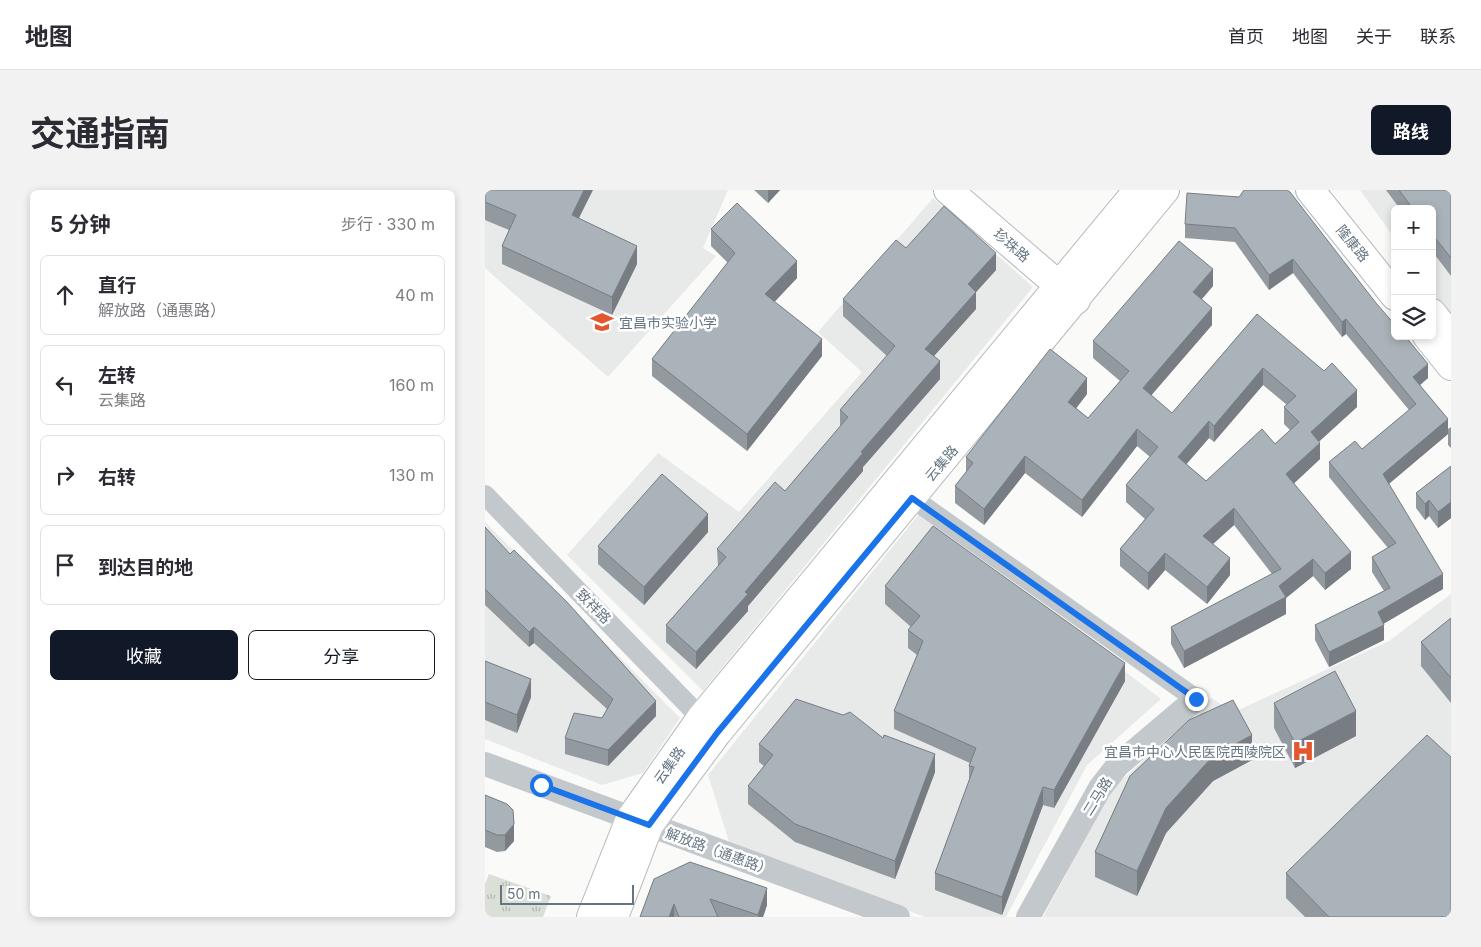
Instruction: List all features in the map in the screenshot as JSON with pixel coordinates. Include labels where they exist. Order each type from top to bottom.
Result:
[{"type":"main road","name":"珍珠路","points":[[948,190],[1074,286]]},
{"type":"main road","name":"珍珠路","points":[[977,190],[1074,286]]},
{"type":"main road","name":"云集路","points":[[615,917],[640,822],[717,733],[912,498],[1074,286],[1138,190]]},
{"type":"main road","name":"云集路","points":[[591,917],[640,822],[701,718],[1074,286],[1165,190]]},
{"type":"main road","name":"隆康路","points":[[1310,190],[1394,295]]},
{"type":"main road","name":"隆康路","points":[[1334,190],[1391,261]]},
{"type":"main road","points":[[1436,319],[1451,337]]},
{"type":"main road","points":[[1430,340],[1451,366]]},
{"type":"street","name":"致祥路","points":[[485,495],[701,718]]},
{"type":"street","points":[[912,498],[1196,699]]},
{"type":"street","name":"二马路","points":[[1028,917],[1100,788],[1118,765],[1196,699]]},
{"type":"street","name":"解放路（通惠路）","points":[[485,764],[898,917]]},
{"type":"shaded area","name":"宜昌市实验小学","points":[[485,190],[728,190],[703,248],[716,256],[608,377],[485,268]]},
{"type":"shaded area","points":[[1360,190],[1451,190],[1451,317],[1436,296],[1436,205],[1391,205],[1391,233]]},
{"type":"shaded area","points":[[933,198],[1033,287],[703,691],[567,555],[658,453],[739,512],[862,372],[818,332]]},
{"type":"shaded area","points":[[919,514],[1161,699],[1087,765],[1006,917],[925,917],[730,845],[708,775]]},
{"type":"shaded area","points":[[485,522],[680,718],[643,773],[602,785],[485,739]]},
{"type":"shaded area","name":"宜昌市中心人民医院西陵院区","points":[[1451,594],[1451,917],[1043,917],[1112,789],[1211,698],[1234,712],[1389,641]]},
{"type":"green space","points":[[489,874],[551,896],[543,917],[485,917],[485,884]]},
{"type":"building","points":[[485,190],[584,190],[572,215],[637,246],[612,297],[502,246],[516,215],[485,202]]},
{"type":"building","points":[[1244,190],[1287,190],[1290,192],[1391,320],[1391,340],[1408,340],[1428,364],[1413,377],[1448,419],[1383,474],[1443,574],[1378,612],[1384,625],[1329,652],[1315,625],[1390,588],[1372,557],[1396,543],[1329,462],[1355,441],[1362,449],[1416,404],[1346,319],[1342,322],[1293,259],[1269,275],[1235,228],[1185,224],[1187,193],[1239,197]]},
{"type":"building","points":[[1399,190],[1451,190],[1451,258],[1436,239],[1436,205],[1410,205]]},
{"type":"building","points":[[737,203],[797,261],[765,294],[822,339],[747,434],[652,359],[735,253],[711,229]]},
{"type":"building","points":[[944,206],[996,253],[968,284],[976,292],[925,349],[940,361],[861,452],[863,453],[745,592],[748,594],[696,652],[666,625],[726,557],[717,549],[775,482],[785,491],[848,417],[840,410],[895,346],[843,299],[896,240],[906,248]]},
{"type":"building","points":[[1179,241],[1213,269],[1193,292],[1212,308],[1143,388],[1172,413],[1257,314],[1324,371],[1332,363],[1357,390],[1311,432],[1320,443],[1286,474],[1351,552],[1325,573],[1313,559],[1279,586],[1286,597],[1184,651],[1171,627],[1281,569],[1234,508],[1203,536],[1230,558],[1207,587],[1165,553],[1148,573],[1120,549],[1154,509],[1126,485],[1158,447],[1137,429],[1082,500],[1025,456],[984,509],[955,486],[973,463],[966,457],[1050,349],[1087,378],[1068,402],[1088,418],[1129,371],[1093,341]],"holes":[[[1263,368],[1296,396],[1284,407],[1299,422],[1275,444],[1262,429],[1206,481],[1178,457],[1209,421],[1214,426]]]},
{"type":"building","points":[[1451,466],[1451,502],[1438,512],[1429,500],[1425,504],[1416,493]]},
{"type":"building","points":[[662,474],[708,514],[644,587],[598,546]]},
{"type":"building","points":[[933,526],[1125,663],[1054,790],[1043,787],[1002,897],[935,873],[974,767],[969,766],[976,748],[894,711],[923,641],[908,630],[920,616],[885,586]]},
{"type":"building","points":[[485,527],[510,554],[514,550],[567,602],[656,701],[608,750],[565,738],[574,713],[602,718],[613,699],[534,627],[529,632],[485,589]]},
{"type":"building","points":[[1451,618],[1451,678],[1421,642]]},
{"type":"building","points":[[485,661],[531,679],[517,715],[485,702]]},
{"type":"building","points":[[1335,671],[1356,711],[1295,743],[1274,703]]},
{"type":"building","points":[[796,699],[843,715],[850,712],[883,738],[884,735],[935,754],[895,861],[795,824],[748,786],[773,755],[759,744]]},
{"type":"building","points":[[1233,700],[1252,735],[1213,756],[1166,808],[1137,871],[1095,852],[1130,776],[1189,720]]},
{"type":"building","points":[[1427,735],[1451,757],[1451,917],[1329,917],[1286,873]]},
{"type":"building","points":[[485,795],[507,804],[513,810],[514,824],[505,835],[497,835],[485,830]]},
{"type":"building","points":[[690,862],[767,888],[758,915],[710,899],[718,917],[679,917],[674,904],[669,917],[640,917],[654,879]]},
{"type":"place","name":"宜昌市实验小学","points":[[602,322]]},
{"type":"place","name":"宜昌市中心人民医院西陵院区","points":[[1303,751]]},
{"type":"route","points":[[541,785],[649,825],[717,733],[912,498],[1196,699]]}]
